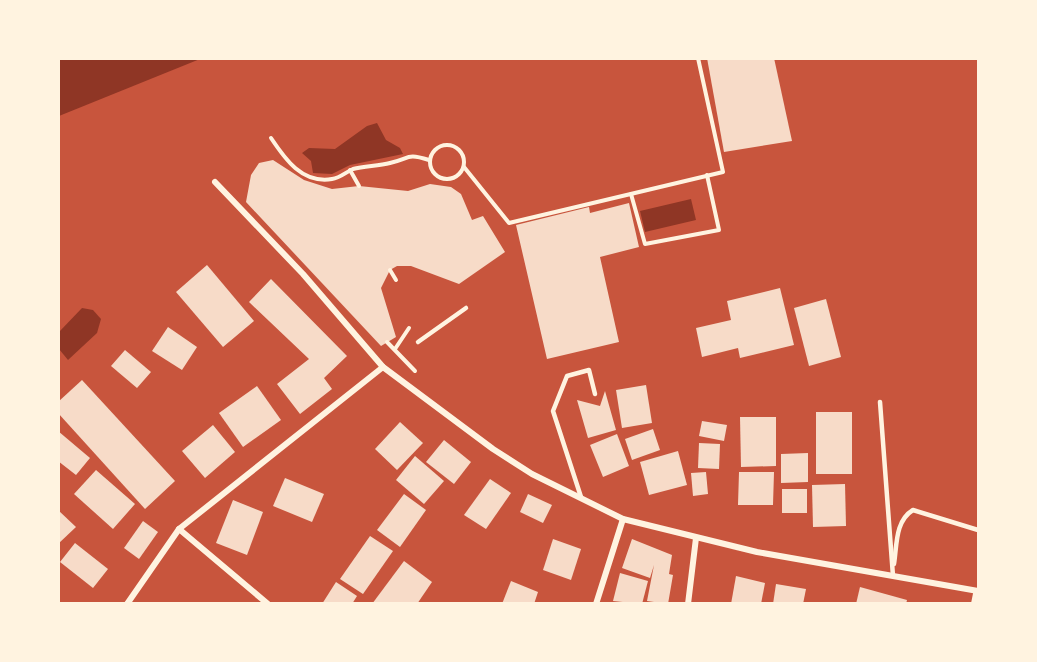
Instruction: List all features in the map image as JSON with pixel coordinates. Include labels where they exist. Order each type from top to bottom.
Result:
[{"type":"street","points":[[215,182],[303,274],[383,367],[493,449],[532,474],[623,519],[757,552],[978,593],[976,603]]},
{"type":"street","points":[[127,603],[179,530],[383,367]]},
{"type":"street","points":[[596,603],[623,519]]},
{"type":"street","points":[[179,530],[268,603]]},
{"type":"street","points":[[688,603],[696,538]]},
{"type":"lane","points":[[418,342],[466,308]]},
{"type":"lane","points":[[581,497],[553,411],[567,376],[589,370],[595,394]]},
{"type":"lane","points":[[880,402],[893,576]]},
{"type":"lane","points":[[893,576],[900,524],[904,515],[913,510],[978,530]]},
{"type":"path","points":[[464,167],[457,176],[441,179],[432,172],[429,160],[434,150],[450,145],[463,155],[464,167],[509,223],[723,172],[698,58]]},
{"type":"path","points":[[271,138],[288,163],[308,177],[334,179],[350,170],[390,163],[412,155],[429,160]]},
{"type":"path","points":[[350,170],[359,186]]},
{"type":"path","points":[[631,194],[645,244],[719,230],[707,175]]},
{"type":"path","points":[[390,270],[396,280]]},
{"type":"path","points":[[395,350],[410,328]]},
{"type":"path","points":[[387,342],[418,374]]},
{"type":"shaded area","points":[[59,58],[200,58],[200,59],[59,116]]},
{"type":"shaded area","points":[[377,123],[386,140],[400,148],[403,154],[350,165],[332,174],[313,173],[311,161],[302,153],[309,148],[335,149],[367,126]]},
{"type":"shaded area","points":[[691,199],[696,220],[645,232],[640,211]]},
{"type":"shaded area","points":[[82,308],[93,310],[101,319],[97,333],[68,360],[59,349],[59,332]]},
{"type":"building","points":[[707,58],[774,58],[792,141],[724,152]]},
{"type":"building","points":[[273,160],[304,180],[332,189],[359,186],[408,191],[430,184],[451,187],[461,194],[472,220],[483,216],[505,252],[459,284],[411,266],[397,266],[390,270],[381,288],[396,337],[381,346],[246,202],[251,175],[259,163]]},
{"type":"building","points":[[629,203],[639,247],[600,257],[619,342],[547,359],[516,225],[589,207],[590,213]]},
{"type":"building","points":[[207,265],[254,321],[223,347],[176,292]]},
{"type":"building","points":[[271,279],[347,356],[324,378],[332,389],[300,414],[277,384],[309,359],[249,302]]},
{"type":"building","points":[[780,288],[794,345],[740,358],[738,348],[702,357],[696,328],[731,320],[727,301]]},
{"type":"building","points":[[826,299],[841,357],[809,366],[794,308]]},
{"type":"building","points":[[168,327],[197,347],[182,370],[152,351]]},
{"type":"building","points":[[125,350],[151,372],[137,388],[111,366]]},
{"type":"building","points":[[82,380],[175,481],[145,509],[58,413],[58,402]]},
{"type":"building","points":[[646,385],[652,423],[622,428],[616,390]]},
{"type":"building","points":[[257,386],[281,420],[243,447],[219,413]]},
{"type":"building","points":[[605,391],[616,430],[588,438],[577,400],[600,406]]},
{"type":"building","points":[[816,412],[852,412],[852,474],[816,474]]},
{"type":"building","points":[[740,417],[776,417],[776,466],[741,467]]},
{"type":"building","points":[[702,421],[727,425],[724,441],[699,436]]},
{"type":"building","points":[[400,422],[423,443],[397,470],[375,449]]},
{"type":"building","points":[[213,425],[235,452],[205,478],[182,451]]},
{"type":"building","points":[[653,429],[660,450],[632,460],[625,439]]},
{"type":"building","points":[[58,431],[90,458],[76,475],[58,461]]},
{"type":"building","points":[[617,434],[629,466],[603,477],[590,445]]},
{"type":"building","points":[[444,440],[471,462],[454,484],[426,462]]},
{"type":"building","points":[[699,443],[720,444],[719,469],[698,468]]},
{"type":"building","points":[[678,451],[687,485],[649,495],[640,462]]},
{"type":"building","points":[[808,453],[808,482],[781,483],[781,454]]},
{"type":"building","points":[[415,456],[444,481],[424,504],[396,480]]},
{"type":"building","points":[[96,470],[135,504],[113,529],[74,494]]},
{"type":"building","points":[[706,472],[708,494],[693,496],[691,473]]},
{"type":"building","points":[[739,472],[774,472],[773,505],[738,505]]},
{"type":"building","points":[[285,478],[324,494],[312,522],[273,506]]},
{"type":"building","points":[[490,479],[511,493],[486,529],[464,515]]},
{"type":"building","points":[[845,484],[846,526],[813,527],[812,485]]},
{"type":"building","points":[[782,489],[807,489],[807,513],[782,513]]},
{"type":"building","points":[[404,494],[426,510],[400,547],[377,530]]},
{"type":"building","points":[[528,494],[552,505],[543,523],[520,512]]},
{"type":"building","points":[[233,500],[263,512],[247,555],[216,543]]},
{"type":"building","points":[[58,510],[76,527],[58,544]]},
{"type":"building","points":[[143,521],[158,532],[139,559],[124,548]]},
{"type":"building","points":[[370,536],[393,551],[363,594],[340,579]]},
{"type":"building","points":[[553,539],[581,549],[571,580],[543,570]]},
{"type":"building","points":[[632,539],[672,555],[669,574],[673,575],[668,604],[647,601],[654,565],[650,578],[622,568]]},
{"type":"building","points":[[75,543],[108,569],[93,588],[60,562]]},
{"type":"building","points":[[404,561],[432,582],[417,604],[372,604]]},
{"type":"building","points":[[620,573],[648,581],[642,604],[613,601]]},
{"type":"building","points":[[736,576],[765,583],[761,604],[731,604]]},
{"type":"building","points":[[511,581],[538,592],[534,604],[502,604]]},
{"type":"building","points":[[336,582],[357,596],[352,604],[322,604]]},
{"type":"building","points":[[776,584],[806,589],[803,604],[773,604]]},
{"type":"building","points":[[860,587],[907,600],[906,604],[856,604]]}]
